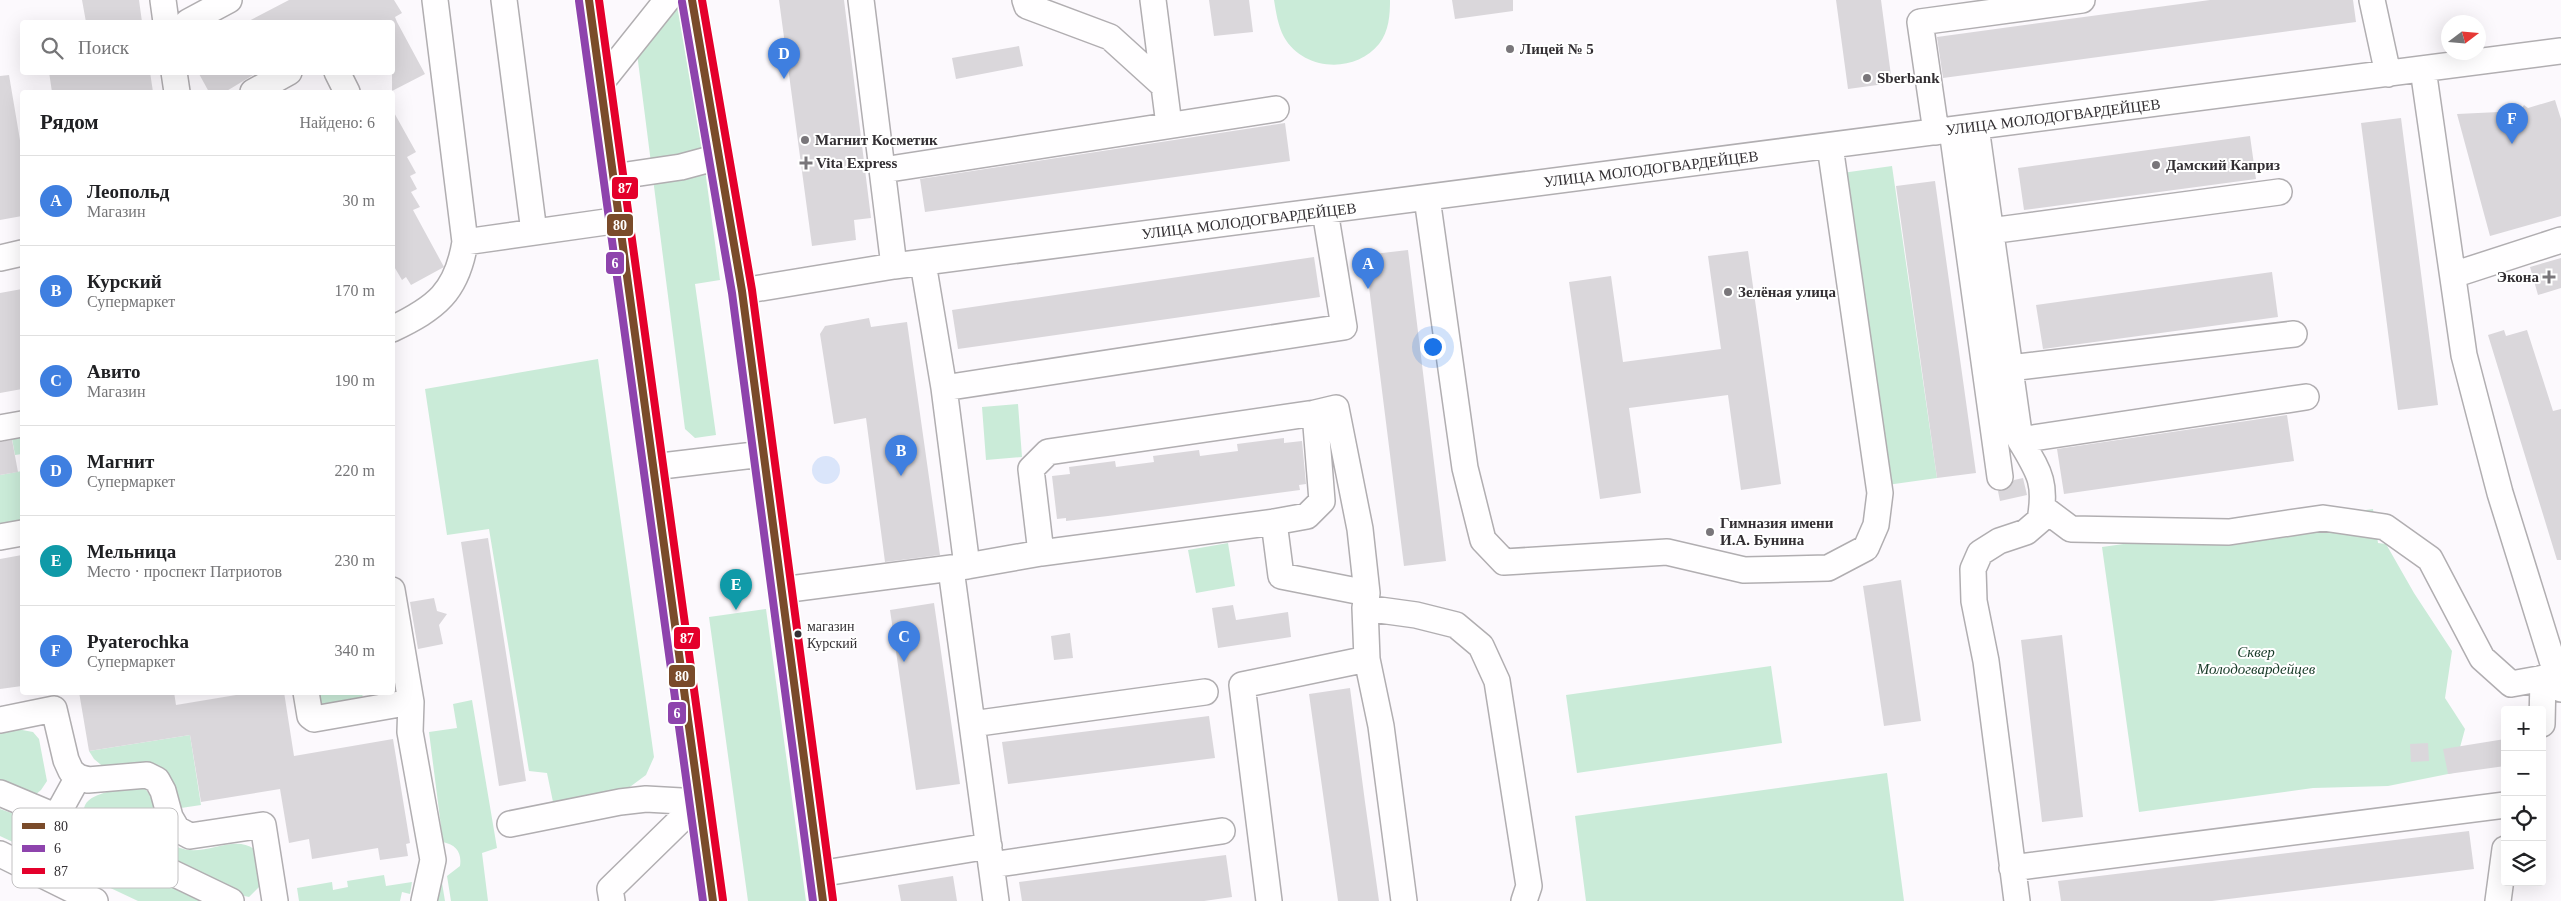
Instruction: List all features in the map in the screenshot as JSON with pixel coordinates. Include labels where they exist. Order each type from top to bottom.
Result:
[{"type":"highway","points":[[589,0],[712,901]]},
{"type":"street","points":[[163,0],[166,20]]},
{"type":"street","points":[[192,20],[229,0]]},
{"type":"street","points":[[395,328],[419,316],[447,293],[462,260],[465,242],[435,0]]},
{"type":"street","points":[[504,0],[534,232]]},
{"type":"street","points":[[600,84],[667,0]]},
{"type":"street","points":[[692,0],[742,291],[823,901]]},
{"type":"street","points":[[860,0],[894,266]]},
{"type":"street","points":[[1025,0],[1027,6],[1110,37],[1164,86]]},
{"type":"street","points":[[1153,0],[1169,125]]},
{"type":"street","points":[[2017,901],[1986,661],[1974,601],[1973,569],[1980,552],[1999,541],[2026,532],[2040,520],[2044,495],[2040,474],[2020,440],[1990,231],[1920,22],[2082,0]]},
{"type":"street","points":[[2372,0],[2388,74]]},
{"type":"street","name":"УЛИЦА МОЛОДОГВАРДЕЙЦЕВ","points":[[742,291],[894,266],[2561,51]]},
{"type":"street","points":[[2423,69],[2464,355],[2500,494],[2556,679],[2546,711]]},
{"type":"street","points":[[174,75],[177,90]]},
{"type":"street","points":[[257,90],[284,75]]},
{"type":"street","points":[[338,75],[346,90]]},
{"type":"street","points":[[883,170],[1276,109]]},
{"type":"street","points":[[1955,130],[2000,476]]},
{"type":"street","points":[[1427,198],[1465,468],[1483,540],[1504,562],[1667,552],[1744,570],[1828,568],[1866,548],[1876,525],[1880,493],[1830,146]]},
{"type":"street","points":[[613,178],[718,157]]},
{"type":"street","points":[[1990,231],[2279,192]]},
{"type":"street","points":[[944,388],[1344,327],[1325,211]]},
{"type":"street","points":[[465,242],[620,220]]},
{"type":"street","points":[[2452,275],[2561,240]]},
{"type":"street","points":[[0,258],[20,254]]},
{"type":"street","points":[[923,263],[944,388],[972,724],[996,901]]},
{"type":"street","points":[[2010,368],[2294,334]]},
{"type":"street","points":[[2020,440],[2306,397]]},
{"type":"street","points":[[1041,553],[1031,470],[1048,452],[1336,408],[1360,529],[1366,601],[1367,659],[1381,726],[1404,901]]},
{"type":"street","points":[[782,590],[959,568],[1041,553],[1307,516],[1322,501],[1315,412]]},
{"type":"street","points":[[0,428],[20,424]]},
{"type":"street","points":[[653,467],[763,454]]},
{"type":"street","points":[[2042,508],[2071,530],[2229,532],[2322,518],[2385,527],[2430,559],[2482,658],[2511,684],[2556,679]]},
{"type":"street","points":[[1274,522],[1282,576],[1456,625],[1480,646],[1497,681],[1505,724],[1529,886],[1524,901]]},
{"type":"street","points":[[0,537],[20,533]]},
{"type":"street","points":[[395,607],[412,702],[410,732],[433,860],[424,901]]},
{"type":"street","points":[[1269,901],[1242,685],[1367,659]]},
{"type":"street","points":[[972,724],[1205,692]]},
{"type":"street","points":[[306,695],[310,716],[314,719],[412,702]]},
{"type":"street","points":[[0,720],[54,709],[66,760],[78,777],[88,780],[147,775],[157,780],[163,791],[168,808]]},
{"type":"street","points":[[61,808],[78,777]]},
{"type":"street","points":[[0,793],[34,808]]},
{"type":"street","points":[[510,824],[620,802],[646,799],[699,802]]},
{"type":"street","points":[[608,897],[699,802]]},
{"type":"street","points":[[2012,868],[2501,806]]},
{"type":"street","points":[[178,830],[190,836],[263,825],[275,901]]},
{"type":"street","points":[[820,874],[1222,831]]},
{"type":"street","points":[[0,854],[12,860]]},
{"type":"street","points":[[178,876],[231,901]]},
{"type":"street","points":[[2498,901],[2501,879]]},
{"type":"street","points":[[69,888],[95,901]]},
{"type":"green space","points":[[651,0],[682,0],[720,280],[695,284],[716,435],[695,438],[685,429],[633,22]]},
{"type":"green space","points":[[1274,0],[1390,0],[1390,11],[1385,34],[1379,44],[1369,54],[1343,64],[1330,64],[1316,62],[1303,57],[1293,48],[1284,37]]},
{"type":"green space","points":[[1892,166],[1937,478],[1887,485],[1842,173]]},
{"type":"green space","points":[[598,359],[654,757],[646,775],[623,792],[558,804],[553,802],[547,773],[529,771],[489,529],[447,535],[425,389]]},
{"type":"green space","points":[[1018,404],[1022,457],[986,460],[982,407]]},
{"type":"green space","points":[[20,437],[20,454],[15,455],[12,439]]},
{"type":"green space","points":[[20,471],[20,520],[0,524],[0,475]]},
{"type":"green space","name":"Сквер Молодогвардейцев","points":[[2373,509],[2378,543],[2386,544],[2414,593],[2452,651],[2445,698],[2465,729],[2453,773],[2388,786],[2313,788],[2139,812],[2102,547]]},
{"type":"green space","points":[[1228,543],[1235,586],[1196,593],[1188,550]]},
{"type":"green space","points":[[766,609],[806,901],[748,901],[709,617]]},
{"type":"green space","points":[[395,650],[400,684],[395,695]]},
{"type":"green space","points":[[1771,666],[1782,743],[1577,773],[1566,695]]},
{"type":"green space","points":[[314,695],[362,695],[364,704],[317,711]]},
{"type":"green space","points":[[369,695],[395,695],[371,703]]},
{"type":"green space","points":[[472,700],[497,848],[482,853],[488,901],[451,901],[447,876],[460,866],[460,857],[455,847],[443,842],[429,732],[457,728],[453,704]]},
{"type":"green space","points":[[17,729],[33,732],[39,739],[47,781],[35,795],[0,783],[0,731]]},
{"type":"green space","points":[[190,735],[201,805],[181,808],[176,788],[167,773],[106,769],[94,759],[89,751]]},
{"type":"green space","points":[[1887,773],[1904,901],[1586,901],[1575,816]]},
{"type":"green space","points":[[128,788],[145,789],[152,800],[154,808],[85,808],[90,800],[104,793]]},
{"type":"green space","points":[[0,809],[12,813],[12,842],[0,836]]},
{"type":"green space","points":[[233,844],[244,845],[254,849],[262,879],[260,886],[249,897],[240,895],[178,865],[178,846],[188,850],[199,850]]},
{"type":"green space","points":[[384,875],[386,886],[412,882],[410,894],[402,892],[400,901],[299,901],[297,888],[332,882],[333,890],[348,887],[347,881]]},
{"type":"green space","points":[[441,877],[445,901],[431,901]]},
{"type":"green space","points":[[178,887],[208,901],[138,901],[110,888]]},
{"type":"water","points":[[826,456],[836,460],[840,470],[836,480],[826,484],[816,480],[812,470],[816,460]]},
{"type":"building","points":[[82,0],[139,0],[142,20],[86,20]]},
{"type":"building","points":[[289,0],[394,0],[402,13],[395,17],[397,22],[425,74],[392,90],[392,75],[395,75],[395,20],[251,20]]},
{"type":"building","points":[[779,0],[844,0],[871,218],[854,220],[856,240],[812,246]]},
{"type":"building","points":[[1209,0],[1249,0],[1253,32],[1214,36]]},
{"type":"building","points":[[1452,0],[1513,0],[1513,11],[1455,19]]},
{"type":"building","points":[[1836,0],[1881,0],[1892,83],[1848,89]]},
{"type":"building","points":[[2210,0],[2353,0],[2356,22],[1943,78],[1937,37]]},
{"type":"building","points":[[1019,46],[1023,66],[956,79],[952,58]]},
{"type":"building","points":[[9,75],[20,140],[20,216],[0,220],[0,76]]},
{"type":"building","points":[[49,75],[150,75],[153,90],[52,90]]},
{"type":"building","points":[[200,75],[253,75],[228,90],[208,90]]},
{"type":"building","points":[[2555,100],[2561,119],[2561,216],[2490,236],[2457,114],[2520,111],[2524,105],[2528,108]]},
{"type":"building","points":[[395,114],[416,152],[407,157],[416,173],[410,176],[417,189],[411,192],[420,207],[413,210],[444,267],[411,285],[406,277],[402,280],[395,268]]},
{"type":"building","points":[[2401,118],[2438,405],[2398,410],[2361,123]]},
{"type":"building","points":[[1285,123],[1290,161],[925,212],[920,179]]},
{"type":"building","points":[[2250,136],[2256,179],[2024,210],[2018,168]]},
{"type":"building","points":[[1935,181],[1976,473],[1937,478],[1896,186]]},
{"type":"building","points":[[1408,250],[1446,561],[1404,566],[1365,255]]},
{"type":"building","points":[[1748,251],[1781,484],[1741,490],[1728,395],[1629,408],[1641,493],[1600,499],[1569,282],[1611,276],[1623,362],[1721,349],[1708,256]]},
{"type":"building","points":[[1314,257],[1320,297],[958,349],[952,310]]},
{"type":"building","points":[[2561,258],[2561,288],[2538,295],[2530,267]]},
{"type":"building","points":[[2272,272],[2278,317],[2043,349],[2036,305]]},
{"type":"building","points":[[20,289],[20,389],[0,393],[0,293]]},
{"type":"building","points":[[869,318],[871,327],[907,322],[940,555],[885,562],[866,418],[834,424],[820,334],[825,326]]},
{"type":"building","points":[[2504,330],[2506,336],[2527,330],[2553,411],[2561,409],[2561,560],[2557,560],[2488,335]]},
{"type":"building","points":[[2287,415],[2294,461],[2064,494],[2057,449]]},
{"type":"building","points":[[1284,438],[1284,443],[1302,441],[1306,484],[1299,485],[1300,490],[1108,516],[1066,521],[1066,518],[1057,519],[1052,476],[1070,474],[1069,467],[1115,461],[1116,467],[1154,462],[1153,456],[1199,450],[1200,456],[1238,451],[1237,444]]},
{"type":"building","points":[[12,440],[18,472],[0,475],[0,442]]},
{"type":"building","points":[[2023,478],[2027,495],[2000,501],[1998,491],[2008,489],[2014,480]]},
{"type":"building","points":[[488,538],[526,781],[499,786],[461,542]]},
{"type":"building","points":[[20,555],[20,686],[0,689],[0,559]]},
{"type":"building","points":[[1901,580],[1921,721],[1884,726],[1863,586]]},
{"type":"building","points":[[434,598],[437,611],[447,614],[439,625],[443,644],[418,649],[410,602]]},
{"type":"building","points":[[934,603],[960,784],[916,790],[890,610]]},
{"type":"building","points":[[1233,605],[1236,620],[1288,612],[1291,637],[1218,648],[1212,608]]},
{"type":"building","points":[[1070,633],[1073,658],[1054,660],[1051,636]]},
{"type":"building","points":[[2062,635],[2083,817],[2042,822],[2021,640]]},
{"type":"building","points":[[1350,688],[1379,901],[1338,901],[1309,694]]},
{"type":"building","points":[[80,695],[174,695],[176,705],[236,695],[284,695],[294,756],[393,739],[410,843],[406,844],[408,856],[380,860],[378,848],[312,859],[309,839],[289,843],[280,789],[201,802],[190,735],[89,751]]},
{"type":"building","points":[[1209,716],[1215,758],[1008,784],[1002,742]]},
{"type":"building","points":[[2501,740],[2501,767],[2448,774],[2443,749]]},
{"type":"building","points":[[2428,743],[2429,761],[2411,762],[2410,744]]},
{"type":"building","points":[[2469,831],[2474,869],[2212,901],[2061,901],[2058,881]]},
{"type":"building","points":[[1226,855],[1232,897],[1204,901],[1022,901],[1019,882]]},
{"type":"building","points":[[953,876],[957,901],[901,901],[898,885]]},
{"type":"transit line","name":"80","points":[[589,0],[713,901]]},
{"type":"transit line","name":"87","points":[[599,0],[723,900]]},
{"type":"transit line","name":"80","points":[[692,0],[742,291],[823,901]]},
{"type":"transit line","name":"87","points":[[702,0],[752,290],[833,900]]},
{"type":"transit line","name":"6","points":[[579,1],[703,901]]},
{"type":"transit line","name":"6","points":[[682,2],[732,293],[813,901]]},
{"type":"place","name":"Лицей № 5","points":[[1510,49]]},
{"type":"place","name":"Sberbank","points":[[1867,78]]},
{"type":"place","name":"Магнит","points":[[784,79]]},
{"type":"place","name":"Магнит Косметик","points":[[805,140]]},
{"type":"place","name":"Pyaterochka","points":[[2512,144]]},
{"type":"place","name":"Vita Express","points":[[806,163]]},
{"type":"place","name":"Дамский Каприз","points":[[2156,165]]},
{"type":"place","name":"Экона","points":[[2549,277]]},
{"type":"place","name":"Леопольд","points":[[1368,289]]},
{"type":"place","name":"Зелёная улица","points":[[1728,292]]},
{"type":"place","name":"Курский","points":[[901,476]]},
{"type":"place","name":"Гимназия имени И.А. Бунина","points":[[1710,532]]},
{"type":"place","name":"Мельница","points":[[736,610]]},
{"type":"place","name":"магазин Курский","points":[[798,634]]},
{"type":"place","name":"Авито","points":[[904,662]]}]
